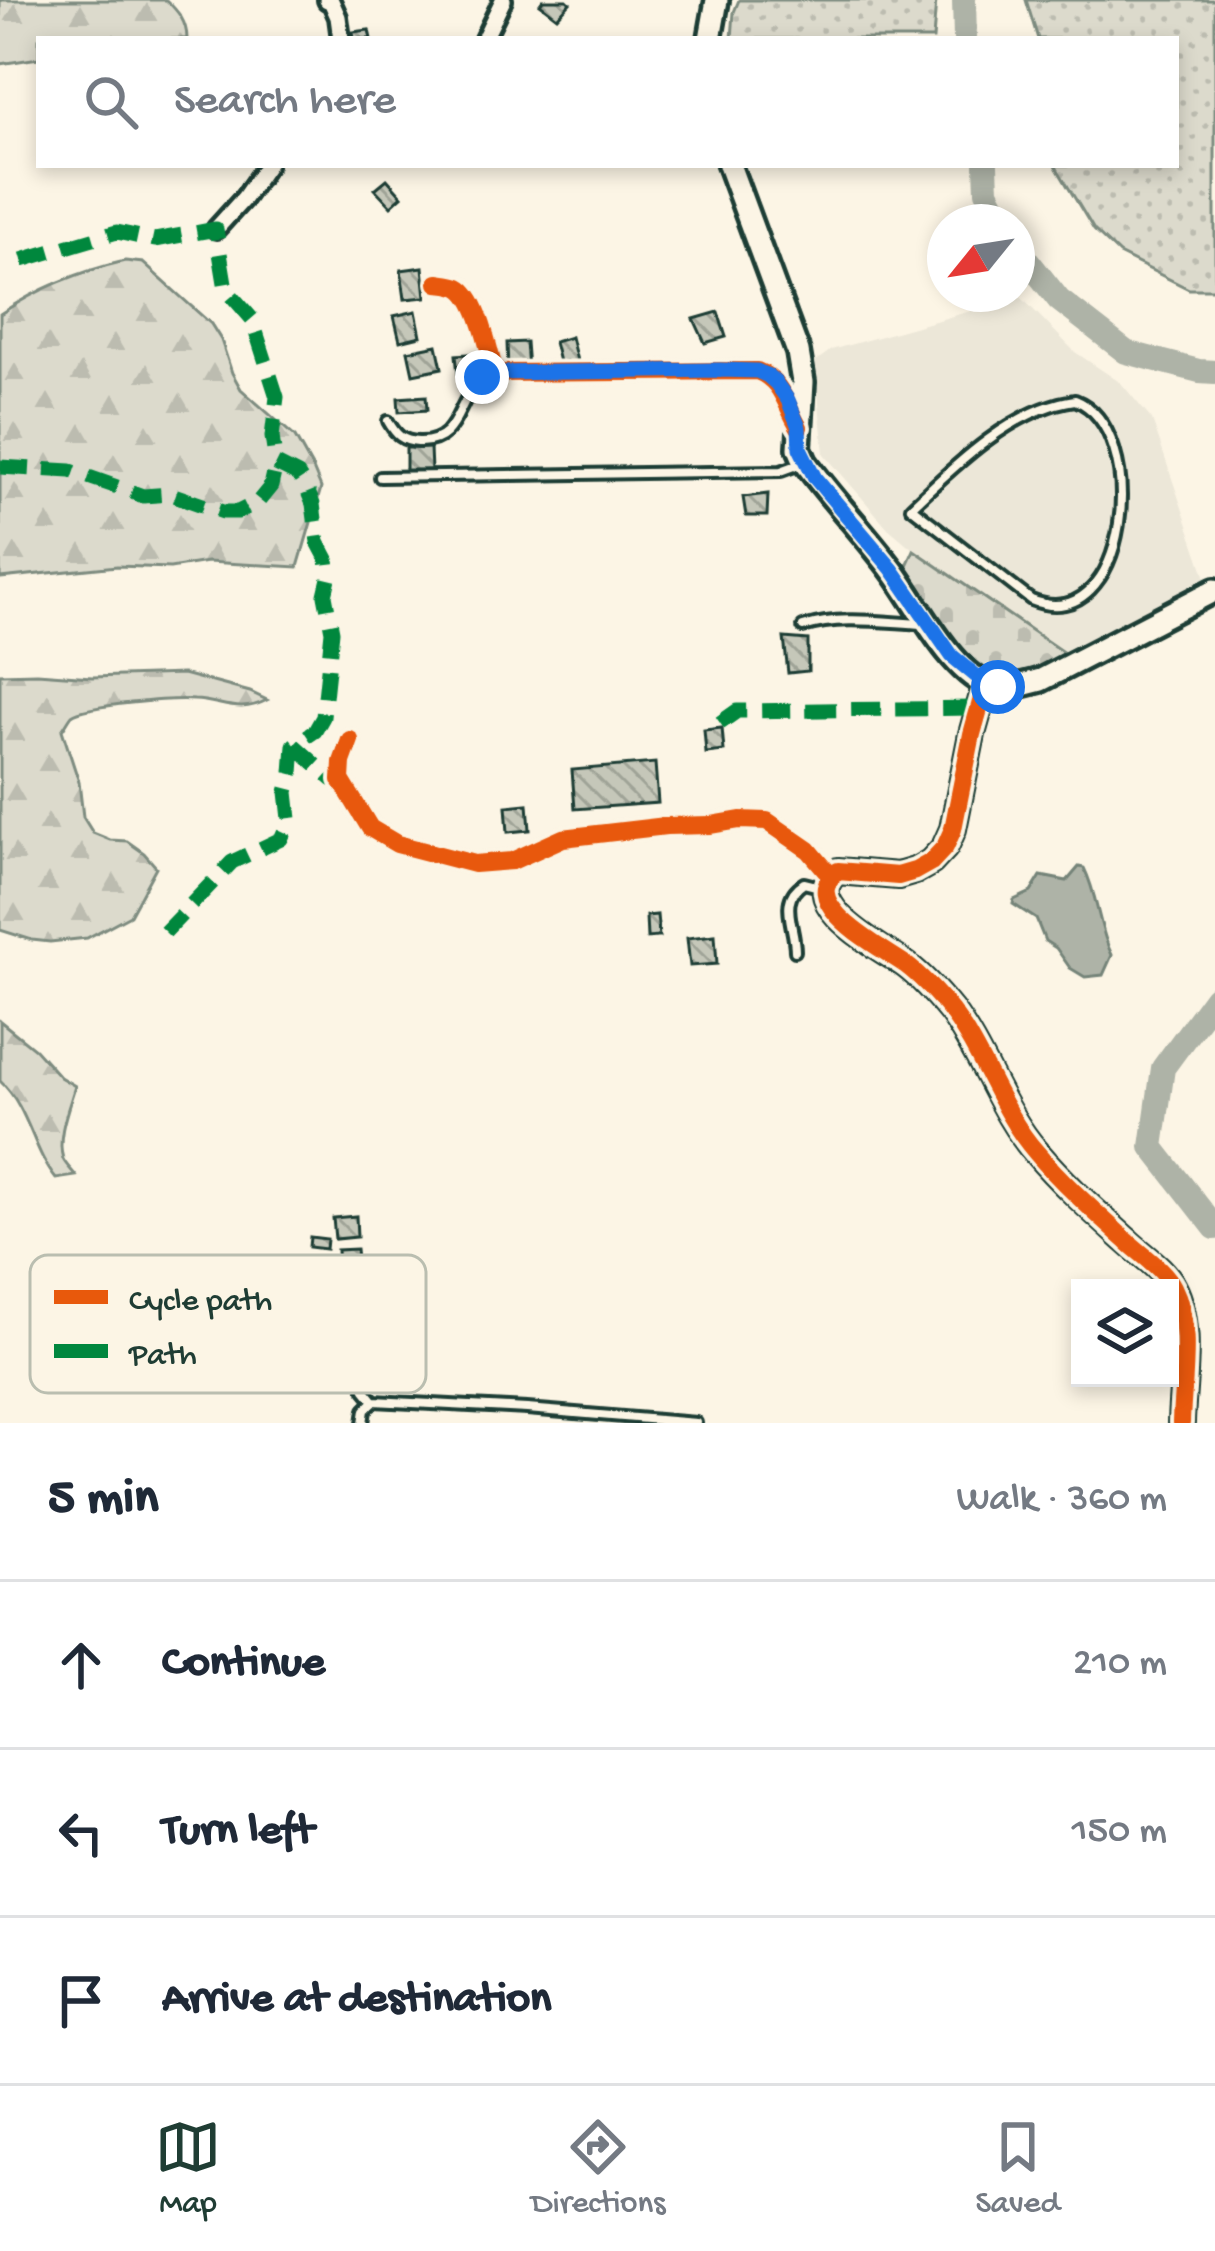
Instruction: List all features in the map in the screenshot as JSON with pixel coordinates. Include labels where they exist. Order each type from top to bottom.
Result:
[{"type":"street","points":[[327,0],[338,17],[341,36]]},
{"type":"street","points":[[485,36],[503,0]]},
{"type":"street","points":[[711,36],[717,0]]},
{"type":"street","points":[[216,230],[266,168]]},
{"type":"street","points":[[730,168],[798,352],[803,382],[800,448],[805,462],[892,569],[952,656],[986,684],[1015,686],[1041,680],[1215,590]]},
{"type":"street","points":[[438,283],[458,286],[469,296],[495,373],[757,371],[776,383],[799,427]]},
{"type":"street","points":[[828,882],[848,870],[898,876],[915,871],[945,847],[986,684]]},
{"type":"street","points":[[350,740],[341,780],[370,828],[397,844],[474,864],[512,861],[563,838],[740,820],[767,821],[808,850],[828,882],[834,913],[905,965],[951,1012],[1032,1149],[1160,1270],[1173,1288],[1182,1316],[1181,1423]]},
{"type":"lane","points":[[388,421],[405,441],[437,440],[448,434],[472,387],[495,373]]},
{"type":"lane","points":[[1075,400],[1086,404],[1105,430],[1122,483],[1114,549],[1102,578],[1080,597],[1058,604],[1031,600],[911,507],[980,446],[1016,422],[1054,403],[1075,400]]},
{"type":"lane","points":[[380,477],[781,471],[805,462]]},
{"type":"lane","points":[[803,627],[817,622],[879,620],[929,624]]},
{"type":"lane","points":[[796,951],[789,898],[804,883],[828,882]]},
{"type":"lane","points":[[367,1393],[374,1401],[696,1423]]},
{"type":"lane","points":[[363,1423],[365,1410],[374,1401]]},
{"type":"shaded area","points":[[1035,311],[1075,352],[1121,383],[1152,420],[1206,578],[1064,653],[914,550],[888,528],[824,454],[815,362],[831,350],[967,312]]},
{"type":"shaded area","points":[[1079,867],[1089,879],[1112,955],[1103,975],[1085,977],[1070,968],[1045,941],[1036,919],[1013,904],[1031,892],[1041,876],[1067,881]]},
{"type":"green space","points":[[0,0],[166,0],[185,27],[186,36],[36,36],[36,58],[0,64]]},
{"type":"green space","points":[[739,0],[936,0],[933,36],[732,36]]},
{"type":"green space","points":[[1026,0],[1215,0],[1215,289],[1189,289],[1119,254],[1094,230],[1057,168],[1179,168],[1179,36],[1037,36]]},
{"type":"green space","points":[[125,261],[143,263],[211,324],[241,389],[295,437],[321,488],[298,567],[207,562],[0,578],[0,314],[60,282]]},
{"type":"green space","points":[[914,550],[1064,653],[1032,669],[1006,674],[985,671],[967,660],[904,572]]},
{"type":"green space","points":[[0,674],[92,677],[183,674],[267,700],[239,707],[194,700],[151,701],[94,708],[71,716],[62,730],[79,782],[83,817],[93,833],[127,841],[156,867],[130,915],[87,938],[50,942],[0,930]]},
{"type":"green space","points":[[0,1021],[75,1086],[61,1141],[63,1159],[76,1176],[56,1179],[18,1103],[0,1081]]},
{"type":"building","points":[[543,0],[570,3],[557,17],[540,4]]},
{"type":"building","points":[[387,179],[402,196],[391,206],[375,189]]},
{"type":"building","points":[[423,267],[426,297],[405,299],[401,270]]},
{"type":"building","points":[[416,311],[421,336],[400,341],[394,316]]},
{"type":"building","points":[[718,312],[726,337],[705,343],[694,319]]},
{"type":"building","points":[[571,337],[578,365],[567,368],[566,361],[559,362],[554,342]]},
{"type":"building","points":[[526,342],[528,369],[508,370],[507,343]]},
{"type":"building","points":[[437,345],[442,368],[413,374],[408,351]]},
{"type":"building","points":[[482,353],[484,372],[458,374],[456,355]]},
{"type":"building","points":[[426,396],[427,410],[399,412],[398,398]]},
{"type":"building","points":[[406,448],[430,448],[431,471],[406,471]]},
{"type":"building","points":[[768,494],[767,516],[746,516],[743,497]]},
{"type":"building","points":[[784,638],[808,640],[808,671],[788,673]]},
{"type":"building","points":[[722,728],[724,751],[706,753],[704,730]]},
{"type":"building","points":[[655,763],[658,803],[575,809],[572,770]]},
{"type":"building","points":[[528,804],[530,830],[508,832],[506,806]]},
{"type":"building","points":[[657,915],[659,937],[647,938],[646,916]]},
{"type":"building","points":[[715,935],[717,964],[690,966],[687,938]]},
{"type":"building","points":[[356,1216],[357,1237],[335,1239],[333,1218]]},
{"type":"building","points":[[310,1237],[327,1239],[326,1249],[309,1247]]},
{"type":"building","points":[[356,1249],[357,1255],[337,1255],[337,1250]]},
{"type":"waterway","points":[[964,0],[965,36]]},
{"type":"waterway","points":[[986,168],[987,191],[994,204]]},
{"type":"waterway","points":[[1035,270],[1059,300],[1126,352],[1215,372]]},
{"type":"waterway","points":[[1215,997],[1163,1068],[1152,1147],[1215,1228]]},
{"type":"marked path","points":[[22,260],[117,232],[155,240],[216,229],[226,289],[252,319],[277,397],[272,437],[276,464],[298,475],[306,487],[318,542],[327,559],[325,595],[332,631],[323,717],[315,731],[294,745],[287,792],[290,819],[281,839],[232,862],[165,932]]},
{"type":"marked path","points":[[0,467],[71,471],[143,496],[171,494],[223,512],[238,512],[258,502],[271,486],[276,464]]},
{"type":"marked path","points":[[720,723],[737,711],[979,708]]},
{"type":"marked path","points":[[294,745],[333,780],[341,780]]},
{"type":"cycle path","points":[[438,283],[459,287],[472,302],[495,373],[757,371],[778,387],[799,427]]},
{"type":"cycle path","points":[[986,684],[945,847],[931,862],[898,876],[838,871],[827,884],[827,897],[847,924],[906,965],[935,993],[963,1028],[1012,1119],[1036,1152],[1169,1280],[1185,1336],[1181,1423]]},
{"type":"cycle path","points":[[350,740],[341,780],[370,828],[397,844],[474,864],[512,861],[563,838],[767,821],[809,850],[831,876]]},
{"type":"route","points":[[482,377],[495,373],[720,370],[768,376],[788,400],[799,427],[800,448],[815,478],[892,569],[952,656],[986,684],[998,687]]}]
